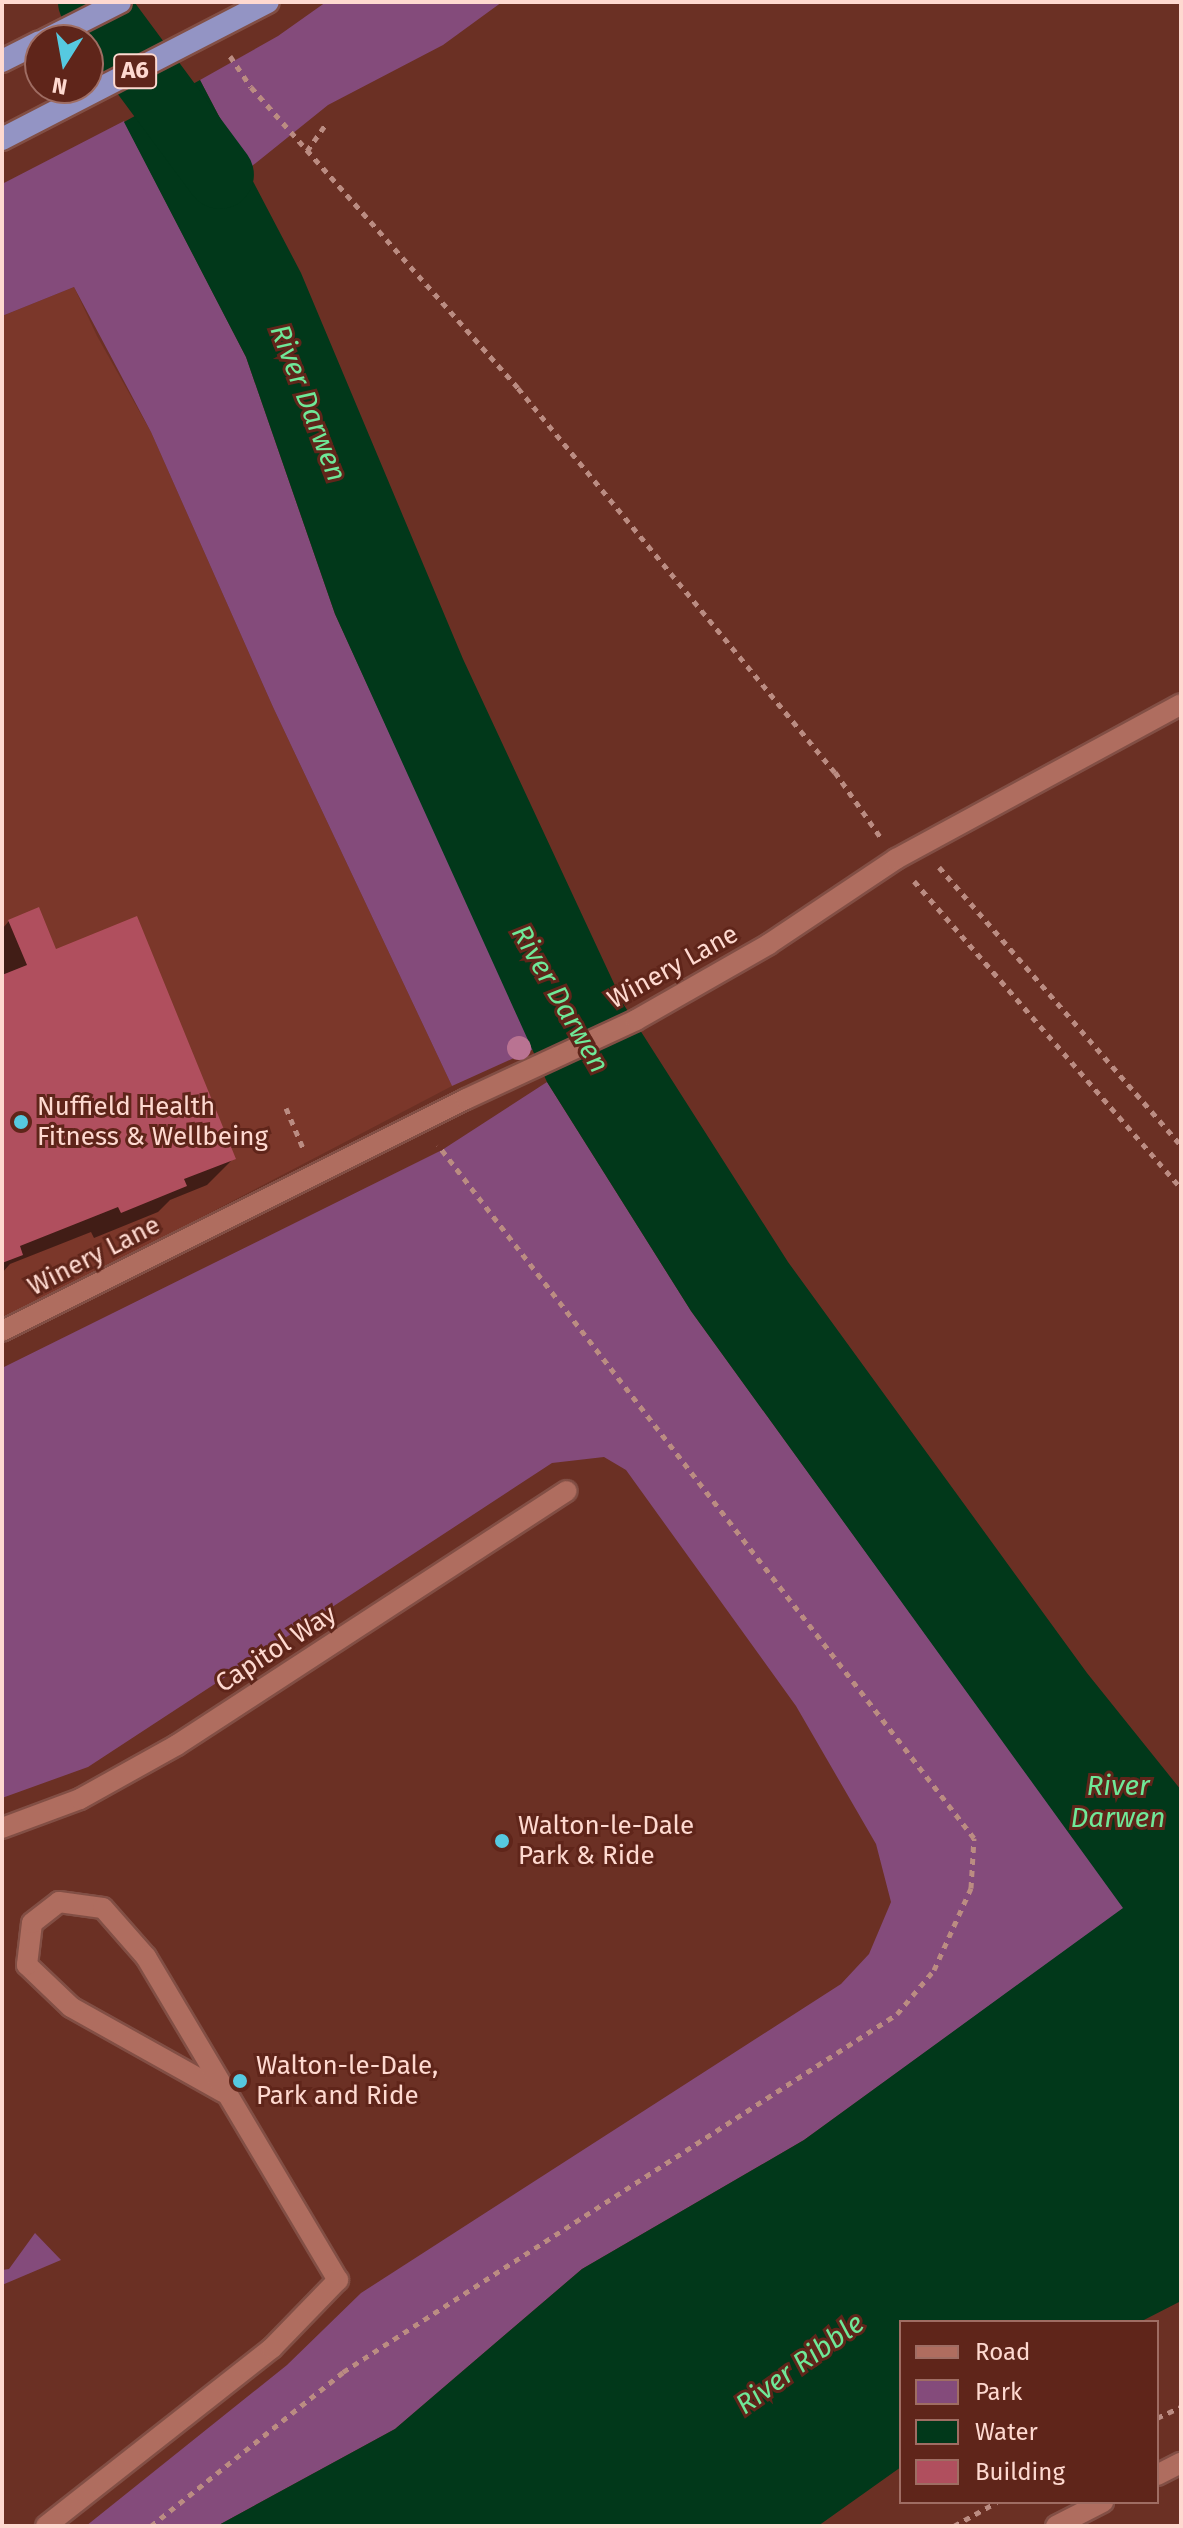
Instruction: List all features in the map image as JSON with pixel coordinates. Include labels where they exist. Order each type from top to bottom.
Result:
[{"type":"highway","points":[[76,24],[120,2]]},
{"type":"highway","name":"A6","points":[[2,139],[268,2]]},
{"type":"highway","points":[[2,61],[24,50]]},
{"type":"street","name":"Winery Lane","points":[[2,1331],[466,1099],[627,1025],[769,944],[920,845],[1181,704]]},
{"type":"street","name":"Capitol Way","points":[[2,1828],[80,1799],[177,1745],[567,1491]]},
{"type":"street","points":[[46,2526],[272,2348],[338,2280],[223,2092],[146,1957],[103,1908],[59,1902],[32,1923],[27,1965],[71,2007],[223,2092]]},
{"type":"street","points":[[1159,2474],[1181,2463]]},
{"type":"street","points":[[1056,2526],[1099,2504]]},
{"type":"path","points":[[223,46],[251,87],[538,412],[835,772],[896,859],[1181,1188]]},
{"type":"path","points":[[307,151],[326,124]]},
{"type":"path","points":[[920,845],[1181,1145]]},
{"type":"path","points":[[286,1108],[314,1175]]},
{"type":"path","points":[[151,2526],[343,2372],[897,2014],[934,1970],[971,1888],[974,1838],[422,1121]]},
{"type":"path","points":[[1159,2417],[1181,2407]]},
{"type":"path","points":[[954,2526],[993,2504]]},
{"type":"shaded area","points":[[74,287],[97,336],[151,432],[273,707],[452,1086],[2,1322],[2,316]]},
{"type":"green space","points":[[326,2],[502,2],[443,45],[328,105],[247,170],[200,80],[278,36]]},
{"type":"green space","points":[[124,121],[246,357],[335,614],[534,1049],[452,1086],[273,707],[151,432],[74,287],[2,316],[2,184]]},
{"type":"green space","points":[[547,1082],[691,1311],[1124,1908],[804,2140],[582,2269],[395,2429],[217,2526],[86,2526],[287,2365],[361,2293],[841,1984],[869,1954],[891,1902],[876,1844],[796,1706],[626,1470],[604,1457],[552,1463],[88,1767],[2,1798],[2,1368],[442,1150]]},
{"type":"green space","points":[[35,2233],[61,2260],[2,2285],[2,2270],[9,2269]]},
{"type":"water","name":"River Ribble","points":[[200,80],[301,273],[463,659],[624,1005],[788,1262],[1087,1673],[1181,1790],[1181,2301],[1144,2320],[899,2320],[899,2468],[818,2526],[217,2526],[395,2429],[582,2269],[804,2140],[1123,1908],[691,1311],[547,1082],[335,614],[246,357],[124,122]]},
{"type":"building","points":[[39,907],[56,949],[137,916],[236,1159],[184,1179],[187,1186],[121,1213],[118,1207],[20,1246],[23,1255],[2,1263],[2,975],[27,965],[8,920]]},
{"type":"waterway","name":"River Darwen","points":[[92,2],[220,175]]},
{"type":"place","name":"Nuffield Health Fitness & Wellbeing","points":[[21,1122]]},
{"type":"place","name":"Walton-le-Dale Park & Ride","points":[[502,1841]]},
{"type":"place","name":"Walton-le-Dale, Park and Ride","points":[[240,2081]]}]
